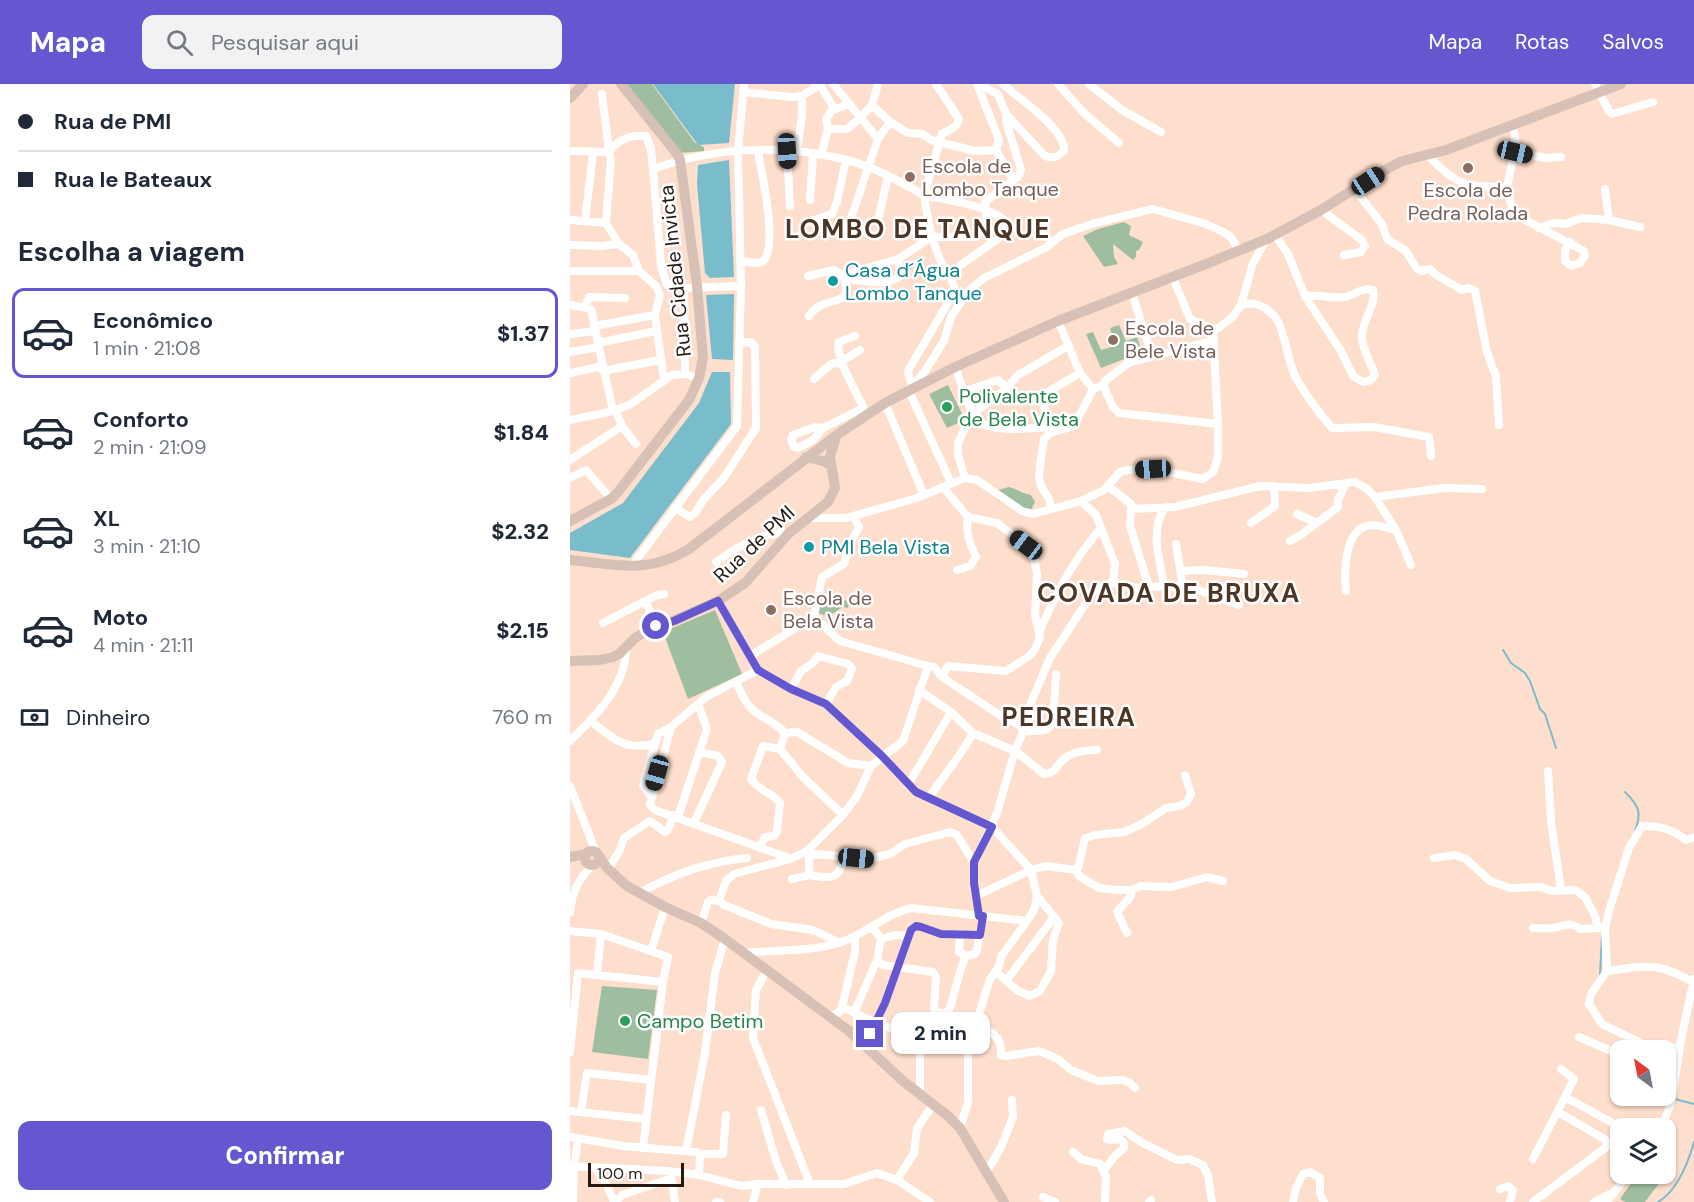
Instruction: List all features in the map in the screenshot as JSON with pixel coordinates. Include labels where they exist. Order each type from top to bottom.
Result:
[{"type":"main road","points":[[570,560],[631,567],[659,564],[689,549],[865,411],[885,404],[955,367],[1059,321],[1173,278],[1271,237],[1402,161],[1428,156],[1513,125],[1598,88],[1621,84]]},
{"type":"main road","points":[[570,98],[582,85]]},
{"type":"main road","name":"Rua Cidade Invicta","points":[[570,521],[611,499],[689,400],[699,378],[703,358],[697,286],[680,160],[624,86]]},
{"type":"main road","points":[[806,457],[830,465],[831,448],[838,434]]},
{"type":"main road","name":"Rua de PMI","points":[[570,661],[606,659],[619,654],[635,638],[656,626],[674,621],[718,601],[745,583],[788,534],[828,502],[835,488],[830,465]]},
{"type":"main road","points":[[587,858],[607,868],[639,893],[700,923],[725,939],[830,1016],[960,1128],[1004,1202]]},
{"type":"street","points":[[631,567],[737,426],[741,286],[738,150],[744,88],[793,97],[802,96],[820,84],[834,108]]},
{"type":"street","points":[[833,84],[878,140]]},
{"type":"street","points":[[828,129],[847,129],[860,118],[872,105],[878,84]]},
{"type":"street","points":[[936,84],[959,119],[956,126],[942,134],[924,195],[932,237],[941,263],[955,286],[955,291],[908,373],[911,389],[951,483]]},
{"type":"street","points":[[978,84],[998,94],[1006,114],[1045,156],[1056,158],[1064,151],[1063,143],[1054,130],[1032,106],[1024,103],[1003,84]]},
{"type":"street","points":[[978,84],[999,140],[996,150],[1012,180]]},
{"type":"street","points":[[1058,84],[1084,113],[1119,143]]},
{"type":"street","points":[[1089,84],[1122,110],[1161,132]]},
{"type":"street","points":[[1598,88],[1612,114],[1653,102]]},
{"type":"street","points":[[602,94],[611,159],[606,223],[620,244],[633,255],[639,271],[656,286],[660,295],[655,315],[664,381]]},
{"type":"street","points":[[797,152],[802,96]]},
{"type":"street","points":[[810,200],[817,155],[828,129],[826,120],[834,108],[849,104]]},
{"type":"street","points":[[872,105],[890,122],[908,133],[923,134],[931,140],[975,151],[996,150]]},
{"type":"street","points":[[844,277],[898,259],[932,237],[974,237],[979,234],[984,228],[988,211],[985,202],[1018,177],[1021,170],[1006,122],[1006,114]]},
{"type":"street","points":[[864,231],[854,224],[851,218],[878,140],[890,122]]},
{"type":"street","points":[[1513,125],[1516,145],[1507,187],[1512,210],[1516,215],[1539,228],[1570,242]]},
{"type":"street","points":[[570,152],[609,152],[620,140],[627,137],[646,136],[651,149],[663,276],[667,285],[684,288],[741,286]]},
{"type":"street","points":[[653,169],[680,160],[738,150],[797,152],[846,160],[868,167],[924,195],[988,211],[1004,220],[1007,225],[1006,232],[948,274]]},
{"type":"street","points":[[740,261],[760,263],[768,251],[771,226],[758,151]]},
{"type":"street","points":[[787,151],[790,206]]},
{"type":"street","points":[[1515,152],[1561,158]]},
{"type":"street","points":[[585,221],[593,153]]},
{"type":"street","points":[[1428,156],[1451,178],[1471,186],[1507,187]]},
{"type":"street","points":[[805,223],[832,214],[837,202],[846,160]]},
{"type":"street","points":[[879,216],[888,176]]},
{"type":"street","points":[[1605,189],[1609,220]]},
{"type":"street","points":[[1355,190],[1382,224],[1387,239],[1406,251],[1417,269],[1430,269],[1437,278],[1448,281],[1461,290],[1469,288],[1475,291],[1487,352],[1496,377],[1499,425]]},
{"type":"street","points":[[911,389],[944,341],[951,317],[968,291],[984,278],[1045,248],[1063,234],[1095,223],[1153,209],[1206,224],[1223,232],[1231,237],[1239,251]]},
{"type":"street","points":[[1321,210],[1362,240],[1365,246],[1361,252],[1344,255]]},
{"type":"street","points":[[1539,228],[1565,224],[1582,218],[1609,220],[1640,227]]},
{"type":"street","points":[[570,220],[606,223]]},
{"type":"street","points":[[955,367],[974,413],[980,422],[989,427],[1050,430],[1074,426],[1093,389],[1104,385],[1105,381],[1121,367],[1152,356],[1190,348],[1214,336],[1233,317],[1241,304],[1253,263],[1271,237],[1288,254],[1305,296],[1341,351],[1353,376],[1364,382],[1371,380],[1375,375],[1365,352],[1362,336],[1374,295],[1373,290],[1363,289],[1343,298],[1305,296]]},
{"type":"street","points":[[570,245],[620,244]]},
{"type":"street","points":[[808,276],[834,270],[844,277],[884,283],[896,280],[901,275],[898,259]]},
{"type":"street","points":[[570,271],[639,271]]},
{"type":"street","points":[[809,316],[818,305],[842,299],[845,296],[847,291],[844,277]]},
{"type":"street","points":[[809,518],[846,518],[924,495],[965,478],[977,480],[1028,513],[1081,501],[1108,486],[1120,472],[1128,470],[1153,469],[1203,479],[1212,472],[1218,457],[1214,336],[1208,327],[1190,320],[1173,278]]},
{"type":"street","points":[[684,288],[685,374]]},
{"type":"street","points":[[1132,293],[1152,356]]},
{"type":"street","points":[[585,307],[589,297],[625,298]]},
{"type":"street","points":[[1241,304],[1253,302],[1261,305],[1281,326],[1287,358],[1297,379],[1332,428],[1374,427],[1429,436],[1431,456]]},
{"type":"street","points":[[570,305],[591,309],[614,411],[636,444]]},
{"type":"street","points":[[570,334],[655,315]]},
{"type":"street","points":[[1059,321],[1080,374],[1093,389]]},
{"type":"street","points":[[570,352],[656,331]]},
{"type":"street","points":[[823,428],[865,411],[841,362],[838,347],[839,342],[855,336]]},
{"type":"street","points":[[675,508],[690,517],[695,513],[704,499],[723,479],[756,428],[755,347],[751,342],[739,343]]},
{"type":"street","points":[[965,478],[958,455],[958,443],[974,413],[1007,388],[1018,375],[1068,346]]},
{"type":"street","points":[[814,379],[831,364],[841,362],[860,350]]},
{"type":"street","points":[[570,373],[660,360]]},
{"type":"street","points":[[570,420],[614,411],[631,404],[672,375],[685,374],[699,378]]},
{"type":"street","points":[[1031,402],[1080,374]]},
{"type":"street","points":[[965,391],[998,380],[1007,388]]},
{"type":"street","points":[[1104,385],[1113,407],[1119,413],[1218,424]]},
{"type":"street","points":[[1042,395],[1050,430],[1044,439],[1039,479],[1041,487],[1051,499],[1051,509]]},
{"type":"street","points":[[885,404],[924,495]]},
{"type":"street","points":[[611,499],[586,470],[573,459],[622,426]]},
{"type":"street","points":[[570,478],[586,470]]},
{"type":"street","points":[[1132,509],[1165,507],[1224,496],[1260,486],[1309,488],[1355,482],[1375,497],[1396,530],[1411,565]]},
{"type":"street","points":[[1290,541],[1338,507],[1338,500],[1345,484]]},
{"type":"street","points":[[1108,486],[1131,504],[1130,526],[1149,587]]},
{"type":"street","points":[[1251,523],[1275,506],[1274,486]]},
{"type":"street","points":[[814,617],[840,641],[931,666],[1006,671],[1034,651],[1040,638],[1035,615],[1037,574],[1031,551],[997,523],[968,516],[943,487]]},
{"type":"street","points":[[1375,497],[1445,488],[1482,489]]},
{"type":"street","points":[[1081,501],[1096,515],[1114,564],[1113,583]]},
{"type":"street","points":[[1164,586],[1156,525],[1165,507]]},
{"type":"street","points":[[1297,514],[1317,523]]},
{"type":"street","points":[[750,656],[814,617],[822,577],[844,564],[849,546],[859,528],[853,516]]},
{"type":"street","points":[[957,570],[970,566],[976,557],[968,537],[966,526],[968,516]]},
{"type":"street","points":[[1346,591],[1344,570],[1347,553],[1359,530],[1371,525],[1396,530]]},
{"type":"street","points":[[1039,635],[1054,598],[1092,538],[1101,528]]},
{"type":"street","points":[[716,562],[761,538],[780,532],[788,534]]},
{"type":"street","points":[[1176,544],[1183,588]]},
{"type":"street","points":[[1180,570],[1244,574]]},
{"type":"street","points":[[974,862],[992,827],[1022,729],[1050,658],[1092,594],[1104,585],[1113,583],[1149,587],[1164,586],[1196,589],[1239,605]]},
{"type":"street","points":[[603,623],[657,595],[664,594]]},
{"type":"street","points":[[718,601],[758,670],[791,689],[826,704],[882,756],[908,786],[916,792],[992,827],[1031,870],[1037,896],[1034,910],[1002,955],[996,972],[990,979],[968,1049],[968,1102],[960,1128]]},
{"type":"street","points":[[646,602],[656,626]]},
{"type":"street","points":[[570,741],[603,707],[622,672],[626,660],[626,647]]},
{"type":"street","points":[[791,689],[801,671],[813,663],[818,656],[851,665],[852,669],[847,681],[836,687],[826,704]]},
{"type":"street","points":[[931,666],[942,677],[1022,729],[1046,730],[1053,723],[1056,674]]},
{"type":"street","points":[[810,875],[808,854],[857,796],[871,766],[903,741],[919,690],[931,666]]},
{"type":"street","points":[[942,677],[948,666]]},
{"type":"street","points":[[651,796],[644,785],[658,734],[671,727],[706,697],[758,670]]},
{"type":"street","points":[[736,682],[749,706],[760,716],[777,724],[784,733]]},
{"type":"street","points":[[919,690],[951,712],[973,733],[1015,751],[1044,774],[1055,771],[1063,759],[1072,754],[1085,750],[1097,750]]},
{"type":"street","points":[[607,868],[619,852],[624,838],[650,821],[665,832],[676,816],[707,729],[698,704]]},
{"type":"street","points":[[908,786],[951,712]]},
{"type":"street","points":[[591,721],[619,743],[636,747],[654,744]]},
{"type":"street","points":[[671,727],[651,796],[651,808],[790,859]]},
{"type":"street","points":[[784,733],[797,732],[848,762],[871,766]]},
{"type":"street","points":[[780,749],[784,733]]},
{"type":"street","points":[[929,798],[945,773],[963,752],[973,733]]},
{"type":"street","points":[[748,870],[747,858],[755,846],[765,837],[774,836],[777,832],[780,803],[776,798],[764,793],[751,779],[763,746],[780,749],[803,777],[843,815]]},
{"type":"street","points":[[694,823],[722,762],[718,756],[699,752]]},
{"type":"street","points":[[1548,771],[1551,821],[1561,890]]},
{"type":"street","points":[[1076,870],[1083,842],[1089,836],[1124,832],[1142,824],[1166,808],[1180,806],[1187,802],[1191,794],[1185,775]]},
{"type":"street","points":[[570,786],[590,840],[584,874],[573,892],[570,912]]},
{"type":"street","points":[[1602,928],[1629,848],[1642,826],[1658,826],[1674,831],[1686,840],[1694,837]]},
{"type":"street","points":[[719,901],[726,881],[734,874],[808,854],[869,860],[890,854],[905,844],[921,842],[950,832],[957,835],[974,862],[976,896],[981,916],[980,935],[975,954],[966,956],[959,952],[960,934]]},
{"type":"street","points":[[1434,858],[1455,855],[1466,859],[1490,881],[1510,888],[1541,887],[1552,891],[1575,890],[1586,897],[1602,928],[1607,971],[1591,994],[1589,1004],[1602,1024],[1645,1045],[1680,1048]]},
{"type":"street","points":[[792,879],[810,875],[832,877],[837,875],[842,869],[843,857]]},
{"type":"street","points":[[639,893],[663,880],[717,861],[747,858]]},
{"type":"street","points":[[976,896],[1031,870],[1046,866],[1076,870]]},
{"type":"street","points":[[1076,870],[1079,876],[1099,888],[1131,890],[1141,886],[1172,887],[1207,877],[1223,881]]},
{"type":"street","points":[[1127,933],[1117,912],[1131,896],[1131,890]]},
{"type":"street","points":[[996,972],[1018,991],[1030,996],[1040,991],[1053,966],[1053,940],[1059,923],[1037,896]]},
{"type":"street","points":[[700,923],[708,902],[710,900],[719,901],[739,912],[771,924],[813,930],[840,943]]},
{"type":"street","points":[[651,951],[665,907]]},
{"type":"street","points":[[744,953],[840,943],[898,911],[911,908],[1027,921]]},
{"type":"street","points":[[1006,981],[1054,917]]},
{"type":"street","points":[[1533,928],[1555,928],[1564,924],[1574,924],[1580,929],[1602,928]]},
{"type":"street","points":[[864,1045],[885,1003],[908,936],[916,926],[941,934],[980,935]]},
{"type":"street","points":[[854,1013],[877,960],[881,939],[872,927]]},
{"type":"street","points":[[570,931],[602,934],[668,957],[663,982],[644,1148]]},
{"type":"street","points":[[597,974],[602,934]]},
{"type":"street","points":[[881,939],[896,935],[908,936]]},
{"type":"street","points":[[830,1016],[838,1013],[842,1007],[855,952],[855,936]]},
{"type":"street","points":[[686,1151],[705,1053],[715,973],[725,939]]},
{"type":"street","points":[[939,1013],[948,1011],[960,968],[966,956]]},
{"type":"street","points":[[877,960],[883,965],[933,972],[936,977],[934,1009],[939,1013]]},
{"type":"street","points":[[1607,971],[1655,966],[1671,970],[1694,981],[1676,1072]]},
{"type":"street","points":[[767,970],[756,990],[753,1038],[810,1184]]},
{"type":"street","points":[[570,1052],[578,974],[663,982]]},
{"type":"street","points":[[842,1007],[875,1022],[901,1030],[923,1029],[951,1021],[976,1026],[991,1031],[1000,1041],[1001,1055],[1039,1051],[1058,1059],[1071,1070],[1098,1081],[1123,1080],[1135,1088]]},
{"type":"street","points":[[939,1013],[939,1025]]},
{"type":"street","points":[[920,1095],[920,1044],[923,1029]]},
{"type":"street","points":[[1579,1037],[1610,1051]]},
{"type":"street","points":[[1533,1159],[1574,1080],[1561,1070]]},
{"type":"street","points":[[581,1112],[587,1073],[651,1080]]},
{"type":"street","points":[[1565,1097],[1610,1121]]},
{"type":"street","points":[[986,1173],[1001,1147],[1013,1117],[1012,1100]]},
{"type":"street","points":[[897,1180],[914,1153],[917,1128],[933,1105]]},
{"type":"street","points":[[760,1110],[786,1185]]},
{"type":"street","points":[[570,1111],[646,1119]]},
{"type":"street","points":[[1533,1202],[1608,1144],[1606,1140],[1558,1112]]},
{"type":"street","points":[[573,1202],[574,1138],[719,1155],[723,1154],[726,1114]]},
{"type":"street","points":[[1104,1170],[1124,1148],[1124,1143],[1120,1139],[1107,1139],[1108,1134],[1125,1131],[1141,1142],[1150,1144],[1177,1160],[1189,1159],[1203,1166],[1208,1176],[1212,1202]]},
{"type":"street","points":[[1073,1152],[1081,1159],[1100,1164],[1104,1170],[1106,1202]]},
{"type":"street","points":[[699,1175],[700,1154]]},
{"type":"street","points":[[572,1166],[666,1171],[699,1175],[741,1186],[844,1184],[877,1173],[897,1180],[930,1202]]},
{"type":"street","points":[[596,1168],[615,1202],[622,1195],[669,1179],[672,1179],[675,1202]]},
{"type":"street","points":[[1293,1202],[1296,1188],[1303,1174],[1310,1172],[1320,1178],[1320,1193],[1324,1202]]},
{"type":"street","points":[[753,1202],[758,1184]]},
{"type":"street","points":[[1607,1202],[1621,1184]]},
{"type":"street","points":[[1500,1189],[1508,1186],[1513,1190],[1510,1202]]},
{"type":"street","points":[[1594,1202],[1615,1192]]},
{"type":"street","points":[[1043,1197],[1055,1202]]},
{"type":"green space","points":[[626,84],[652,84],[695,143],[704,147],[704,151],[679,153]]},
{"type":"green space","points":[[1124,222],[1131,226],[1129,235],[1143,242],[1133,260],[1113,244],[1114,257],[1118,264],[1104,267],[1083,236]]},
{"type":"green space","points":[[1119,325],[1126,341],[1137,337],[1142,352],[1101,368],[1086,334],[1093,332],[1101,350],[1115,346],[1110,328]]},
{"type":"green space","name":"Polivalente de Bela Vista","points":[[948,385],[965,420],[947,428],[929,394]]},
{"type":"green space","points":[[1009,487],[1031,495],[1035,502],[1031,510],[1005,504],[997,499],[998,490]]},
{"type":"green space","points":[[818,593],[822,600],[836,597],[850,602],[848,608],[843,607],[829,615],[813,610],[808,597]]},
{"type":"green space","points":[[715,610],[742,674],[688,699],[663,632]]},
{"type":"green space","name":"Campo Betim","points":[[602,986],[657,990],[648,1059],[592,1052]]},
{"type":"green space","points":[[1630,1184],[1659,1184],[1645,1202],[1625,1202],[1620,1199]]},
{"type":"water","points":[[653,84],[735,84],[729,143],[698,145]]},
{"type":"water","points":[[729,160],[734,277],[710,278],[705,273],[697,184],[698,165]]},
{"type":"water","points":[[734,294],[733,360],[712,359],[706,295]]},
{"type":"water","points":[[712,372],[730,372],[731,424],[630,558],[570,550],[570,533],[623,503],[699,403]]},
{"type":"waterway","points":[[1503,650],[1511,663],[1525,673],[1530,681],[1540,709],[1545,714],[1556,748]]},
{"type":"waterway","points":[[1625,792],[1638,810],[1635,831]]},
{"type":"waterway","points":[[1600,975],[1602,936]]},
{"type":"waterway","points":[[1676,1099],[1694,1104]]},
{"type":"waterway","points":[[1658,1202],[1676,1184],[1694,1142]]},
{"type":"place","name":"Escola de Pedra Rolada","points":[[1468,168]]},
{"type":"place","name":"Escola de Lombo Tanque","points":[[910,177]]},
{"type":"place","name":"Casa d´Água Lombo Tanque","points":[[833,281]]},
{"type":"place","name":"Escola de Bele Vista","points":[[1113,340]]},
{"type":"place","name":"Polivalente de Bela Vista","points":[[947,407]]},
{"type":"place","name":"PMI Bela Vista","points":[[809,547]]},
{"type":"place","name":"Escola de Bela Vista","points":[[771,610]]},
{"type":"place","name":"Campo Betim","points":[[625,1021]]},
{"type":"district","name":"LOMBO DE TANQUE","points":[[918,229]]},
{"type":"district","name":"COVADA DE BRUXA","points":[[1169,593]]},
{"type":"district","name":"PEDREIRA","points":[[1069,717]]},
{"type":"route","points":[[656,626],[674,621],[718,601],[758,670],[791,689],[826,704],[882,756],[916,792],[992,827],[974,862],[974,883],[979,916],[983,916],[980,935],[941,934],[916,926],[911,930],[885,1003],[870,1034]]}]
